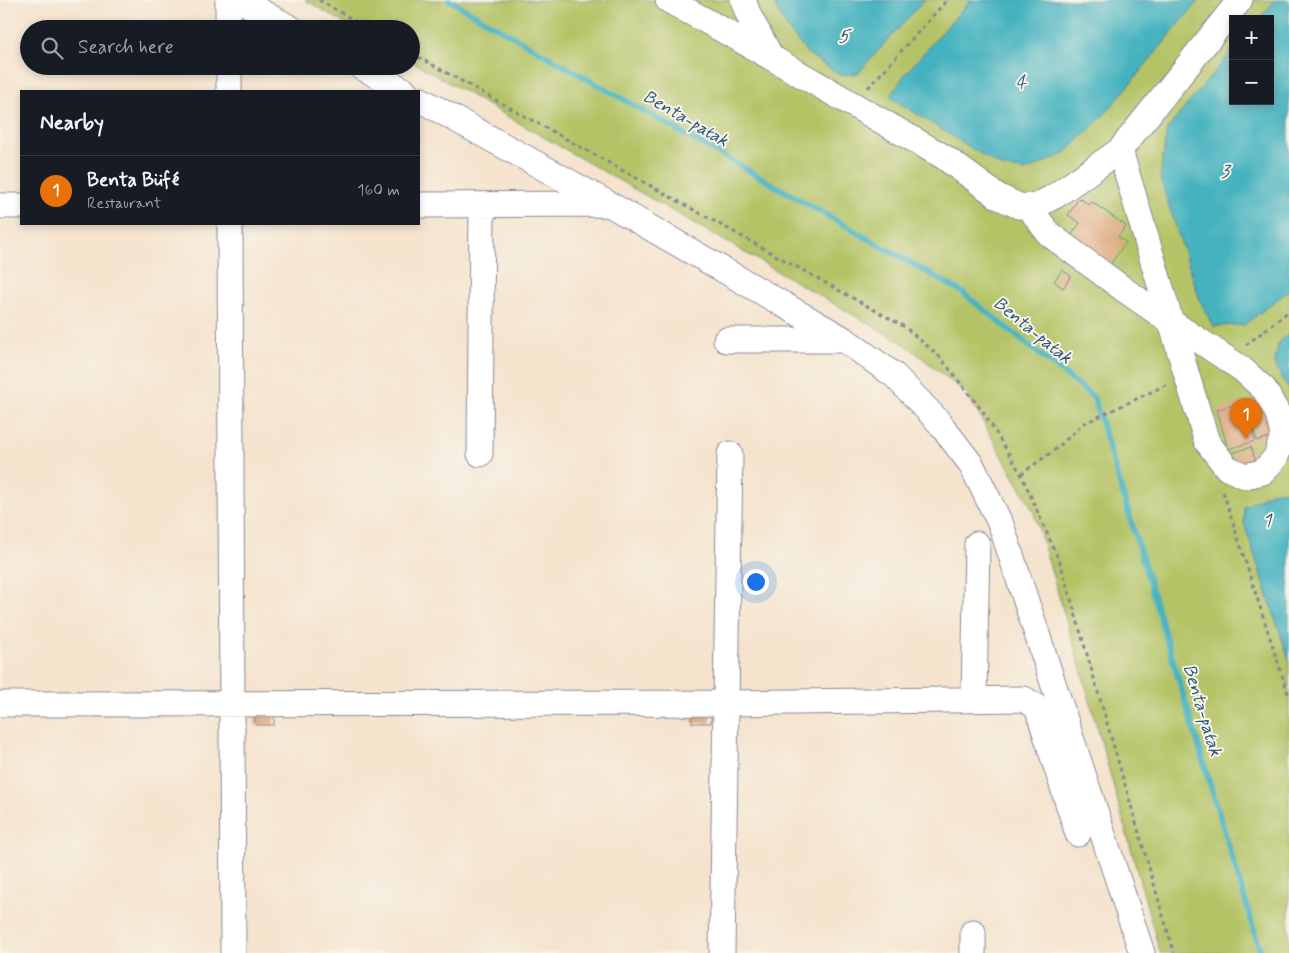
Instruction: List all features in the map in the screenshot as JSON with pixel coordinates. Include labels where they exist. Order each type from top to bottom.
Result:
[{"type":"lane","points":[[228,0],[228,20]]},
{"type":"lane","points":[[240,0],[276,20]]},
{"type":"lane","points":[[668,0],[944,157],[999,197],[1019,206],[1034,207],[1055,196],[1120,150],[1240,0]]},
{"type":"lane","points":[[743,0],[753,24],[772,59]]},
{"type":"lane","points":[[229,75],[229,90]]},
{"type":"lane","points":[[376,75],[403,90]]},
{"type":"lane","points":[[420,100],[609,204],[845,340],[895,376],[938,421],[971,464],[997,517],[1142,953]]},
{"type":"lane","points":[[1028,206],[1049,234],[1126,291],[1171,322],[1242,369],[1264,389],[1278,414],[1283,435],[1276,457],[1263,472],[1245,476],[1227,468],[1207,442],[1187,376],[1171,322],[1120,150]]},
{"type":"lane","points":[[420,206],[609,204]]},
{"type":"lane","points":[[480,454],[482,205]]},
{"type":"lane","points":[[0,206],[20,206]]},
{"type":"lane","points":[[230,225],[233,953]]},
{"type":"lane","points":[[726,340],[845,340]]},
{"type":"lane","points":[[722,953],[730,454]]},
{"type":"lane","points":[[974,699],[977,544]]},
{"type":"lane","points":[[0,704],[726,703],[1024,699],[1037,707],[1078,834]]},
{"type":"path","points":[[319,0],[353,20]]},
{"type":"path","points":[[852,105],[946,0]]},
{"type":"path","points":[[420,58],[905,327],[940,357],[984,413],[1021,474],[1061,566],[1174,953]]},
{"type":"path","points":[[1227,359],[1289,311]]},
{"type":"path","points":[[1021,474],[1056,449],[1083,424],[1187,376]]},
{"type":"path","points":[[1222,489],[1289,697]]},
{"type":"green space","points":[[305,0],[774,0],[776,8],[788,29],[807,53],[840,75],[857,74],[924,0],[971,0],[905,74],[1066,153],[1106,113],[1199,0],[1275,0],[1262,15],[1229,15],[1229,55],[1167,129],[1160,178],[1200,300],[1213,326],[1244,325],[1289,290],[1289,334],[1279,342],[1274,365],[1289,390],[1289,490],[1271,492],[1244,507],[1244,523],[1289,660],[1289,953],[1160,953],[1082,673],[1033,510],[967,394],[906,345],[420,66],[420,20],[339,20]]},
{"type":"water","name":"5","points":[[774,0],[924,0],[857,74],[840,75],[807,53],[788,29],[776,8]]},
{"type":"water","name":"4","points":[[971,0],[1199,0],[1106,113],[1066,153],[1026,171],[1001,167],[890,97],[905,74]]},
{"type":"water","name":"3","points":[[1275,0],[1289,0],[1289,290],[1244,325],[1213,326],[1200,300],[1160,178],[1167,129],[1229,55],[1229,105],[1274,105],[1274,15],[1262,15]]},
{"type":"water","points":[[1289,334],[1289,390],[1274,365],[1279,342]]},
{"type":"water","name":"1","points":[[1289,490],[1289,660],[1244,523],[1244,507],[1271,492]]},
{"type":"building","points":[[1079,198],[1089,205],[1092,202],[1126,226],[1118,237],[1126,242],[1110,265],[1070,237],[1080,223],[1068,215]]},
{"type":"building","points":[[1062,270],[1071,276],[1063,288],[1054,281]]},
{"type":"building","points":[[1244,402],[1255,441],[1228,449],[1217,410]]},
{"type":"building","points":[[1269,412],[1276,435],[1257,441],[1250,418]]},
{"type":"building","points":[[1251,447],[1256,463],[1237,469],[1232,453]]},
{"type":"building","points":[[692,712],[711,713],[711,723],[692,723]]},
{"type":"building","points":[[255,715],[274,715],[274,725],[255,725]]},
{"type":"waterway","name":"Benta-patak","points":[[449,0],[962,292],[1094,398],[1261,953]]},
{"type":"place","name":"Benta Büfé","points":[[1246,439]]}]
